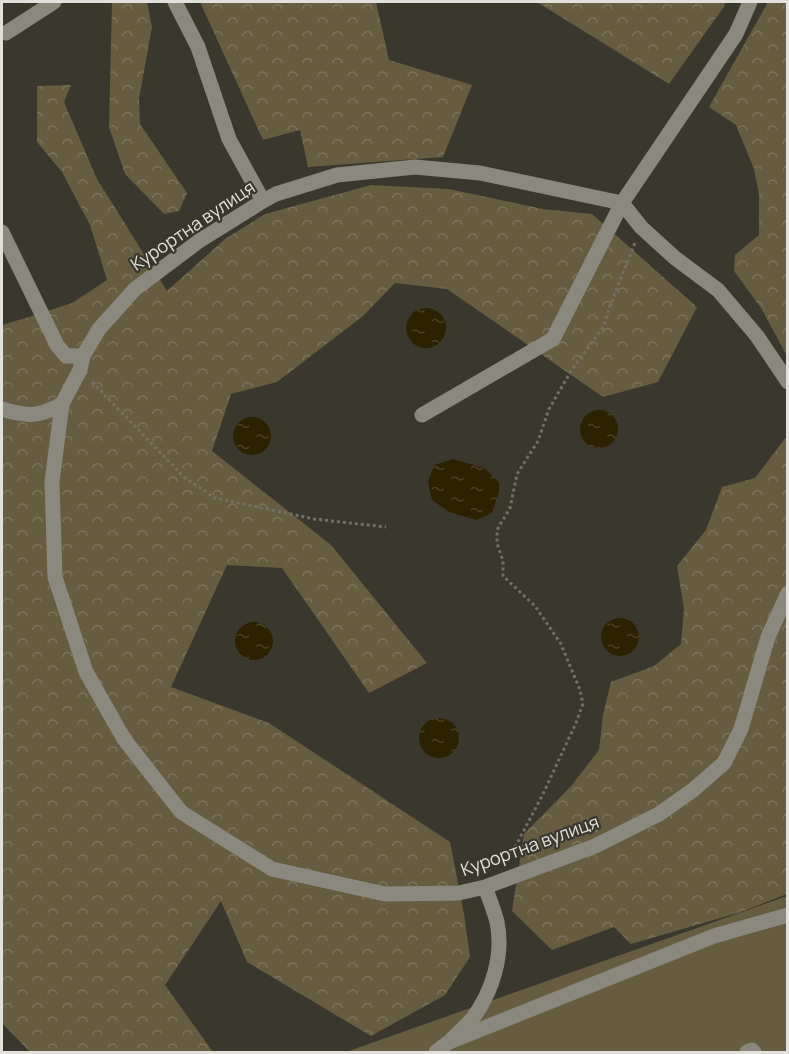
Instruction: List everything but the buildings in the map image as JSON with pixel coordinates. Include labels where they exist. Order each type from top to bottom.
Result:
[{"type":"lane","points":[[6,33],[54,2]]},
{"type":"lane","points":[[175,2],[198,47],[229,139],[263,201]]},
{"type":"lane","points":[[422,415],[553,339],[622,203],[736,34],[750,2]]},
{"type":"lane","name":"Курортна вулиця","points":[[622,203],[480,173],[415,167],[337,175],[276,194],[263,201],[199,242],[135,289],[99,329],[62,404],[52,482],[55,577],[86,672],[124,739],[181,812],[272,869],[385,894],[459,893],[485,887],[595,846],[659,814],[693,790],[724,763],[741,729],[768,637],[788,593]]},
{"type":"lane","points":[[622,203],[641,227],[675,258],[718,290],[757,336],[788,382]]},
{"type":"lane","points":[[2,232],[57,345],[66,356],[81,363]]},
{"type":"lane","points":[[2,409],[16,414],[34,415],[48,412],[62,404]]},
{"type":"lane","points":[[436,1053],[472,1018],[488,993],[493,980],[499,944],[497,922],[485,887]]},
{"type":"lane","points":[[448,1042],[714,936],[788,915]]},
{"type":"lane","points":[[747,1053],[752,1050],[754,1053]]},
{"type":"path","points":[[485,887],[512,853],[543,794],[583,704],[561,644],[535,606],[503,576],[497,530],[510,508],[517,474],[538,441],[549,409],[572,371],[604,326],[641,227]]},
{"type":"path","points":[[81,363],[185,478],[215,498],[314,519],[386,527]]},
{"type":"green space","points":[[112,2],[147,2],[152,27],[139,99],[140,124],[187,193],[179,211],[164,214],[125,174],[109,127]]},
{"type":"green space","points":[[200,2],[376,2],[389,60],[472,85],[443,157],[308,167],[300,130],[263,140]]},
{"type":"green space","points":[[537,2],[726,2],[669,84]]},
{"type":"green space","points":[[768,2],[787,2],[787,356],[761,308],[734,271],[735,255],[759,235],[759,194],[754,169],[736,125],[709,107]]},
{"type":"green space","points":[[71,85],[64,102],[97,179],[167,291],[225,239],[265,214],[371,185],[449,189],[543,209],[592,214],[697,307],[658,382],[603,397],[447,289],[395,283],[363,316],[277,382],[231,394],[212,451],[331,545],[427,663],[369,693],[282,568],[227,565],[171,687],[269,723],[450,842],[470,957],[445,995],[371,1036],[247,962],[221,901],[165,985],[213,1052],[30,1052],[2,1023],[2,325],[72,303],[107,280],[90,225],[62,172],[37,142],[37,86]]},
{"type":"green space","points":[[787,436],[787,894],[741,912],[631,944],[614,927],[552,950],[512,911],[524,834],[572,785],[599,750],[603,715],[611,682],[654,666],[681,644],[684,609],[677,566],[706,530],[722,487],[755,478]]},
{"type":"green space","points":[[787,896],[787,1052],[346,1052]]},
{"type":"water","points":[[426,308],[440,314],[446,328],[440,342],[426,348],[412,342],[406,328],[412,314]]},
{"type":"water","points":[[599,410],[613,415],[618,429],[613,443],[599,448],[585,443],[580,429],[585,415]]},
{"type":"water","points":[[252,417],[266,422],[271,436],[266,450],[252,455],[238,450],[233,436],[238,422]]},
{"type":"water","points":[[453,459],[484,468],[499,482],[499,492],[492,513],[476,520],[449,512],[432,500],[428,482],[434,465]]},
{"type":"water","points":[[620,618],[634,623],[639,637],[634,651],[620,656],[606,651],[601,637],[606,623]]},
{"type":"water","points":[[254,622],[268,627],[273,641],[268,655],[254,660],[240,655],[235,641],[240,627]]},
{"type":"water","points":[[439,718],[453,724],[459,738],[453,752],[439,758],[425,752],[419,738],[425,724]]}]
